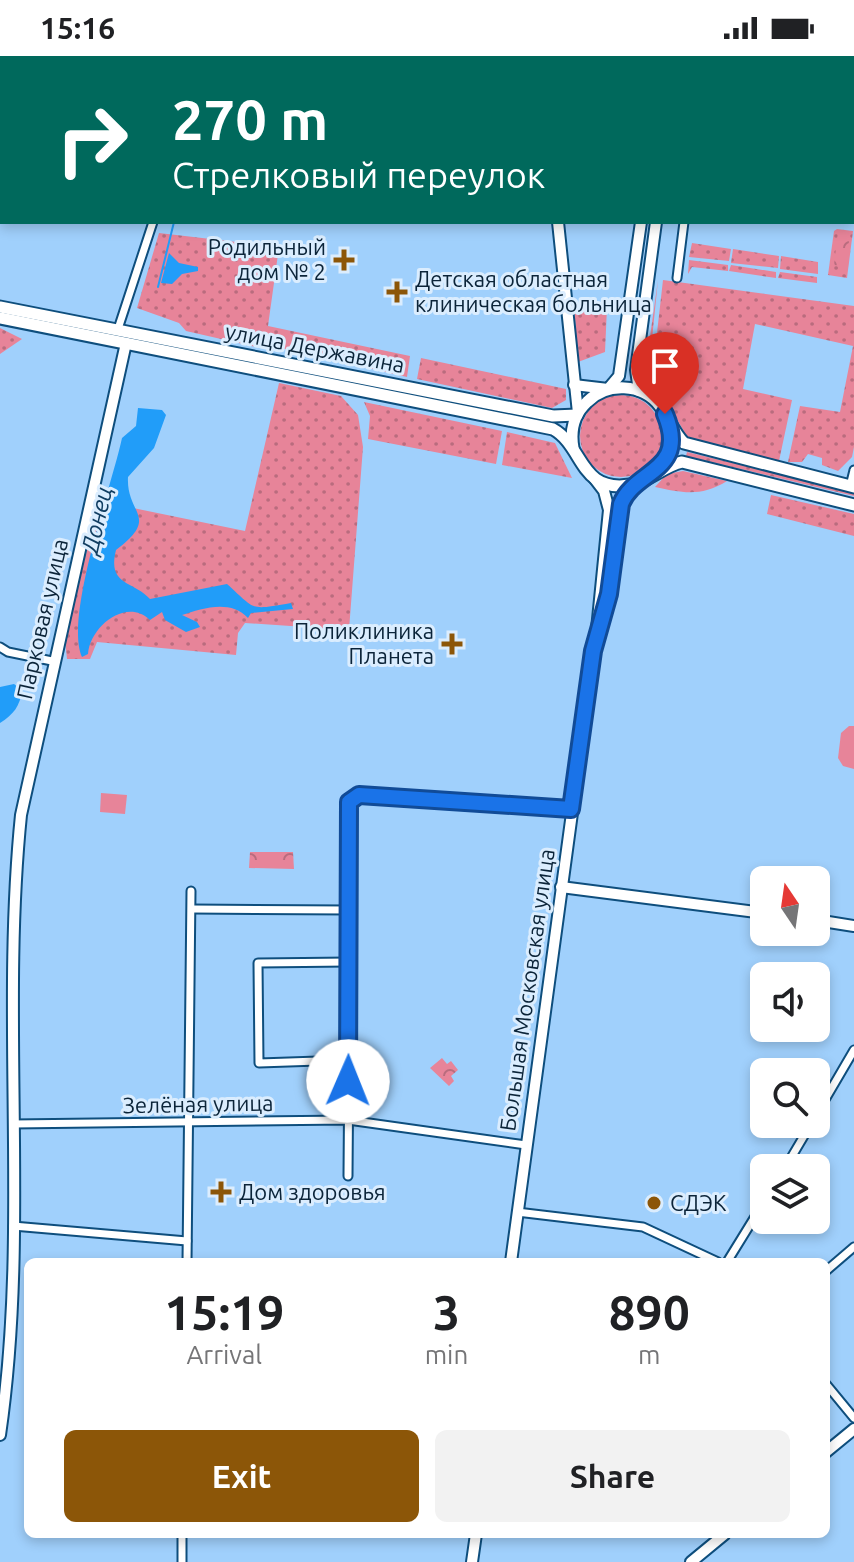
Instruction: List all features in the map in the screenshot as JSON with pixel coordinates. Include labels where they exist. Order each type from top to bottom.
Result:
[{"type":"main road","name":"улица Державина","points":[[0,307],[126,343],[553,429],[565,438],[589,474]]},
{"type":"main road","name":"улица Державина","points":[[0,318],[118,329],[553,416],[577,414]]},
{"type":"main road","points":[[578,460],[572,433],[577,414],[592,397],[608,389],[639,391],[654,400],[684,443],[852,486]]},
{"type":"main road","points":[[649,477],[668,450],[668,422]]},
{"type":"main road","points":[[589,474],[616,486],[649,477],[668,465],[697,464],[854,505]]},
{"type":"street","points":[[118,329],[152,224]]},
{"type":"street","points":[[558,224],[577,414]]},
{"type":"street","points":[[574,385],[608,389],[621,368],[641,224]]},
{"type":"street","points":[[639,391],[636,370],[656,224]]},
{"type":"street","points":[[677,278],[684,224]]},
{"type":"street","name":"Парковая улица","points":[[0,1435],[12,1350],[16,857],[27,778],[52,661],[126,343]]},
{"type":"street","points":[[852,486],[854,470]]},
{"type":"street","name":"Большая Московская улица","points":[[511,1258],[597,629],[608,505],[602,486],[589,474]]},
{"type":"street","name":"Большая Московская улица","points":[[597,629],[609,594],[621,504],[626,494],[649,477]]},
{"type":"street","points":[[0,647],[8,652],[52,661]]},
{"type":"street","points":[[348,1176],[348,806],[351,799],[359,795],[571,809]]},
{"type":"street","points":[[561,887],[750,911]]},
{"type":"street","points":[[187,1258],[191,891]]},
{"type":"street","points":[[192,909],[349,910]]},
{"type":"street","points":[[830,922],[854,926]]},
{"type":"street","points":[[348,1060],[259,1063],[257,1005],[258,963],[349,962]]},
{"type":"street","points":[[830,1091],[854,1050]]},
{"type":"street","name":"Зелёная улица","points":[[13,1124],[348,1120],[526,1145]]},
{"type":"street","points":[[517,1212],[643,1227],[709,1258]]},
{"type":"street","points":[[729,1258],[750,1225]]},
{"type":"street","points":[[13,1226],[187,1241]]},
{"type":"street","points":[[830,1268],[854,1247]]},
{"type":"street","points":[[830,1389],[854,1418]]},
{"type":"street","points":[[830,1449],[854,1429]]},
{"type":"street","points":[[182,1538],[182,1562]]},
{"type":"street","points":[[472,1562],[475,1538]]},
{"type":"street","points":[[691,1562],[720,1538]]},
{"type":"green space","points":[[834,231],[853,231],[847,278],[828,275]]},
{"type":"green space","points":[[838,232],[850,233],[846,266],[834,265]]},
{"type":"green space","points":[[159,233],[279,247],[268,326],[410,356],[407,377],[285,349],[256,347],[186,331],[179,323],[137,308]]},
{"type":"green space","points":[[692,243],[731,249],[729,261],[689,257]]},
{"type":"green space","points":[[733,249],[779,256],[778,268],[731,263]]},
{"type":"green space","points":[[781,256],[818,262],[818,274],[780,269]]},
{"type":"green space","points":[[689,260],[728,265],[728,271],[692,267],[688,274]]},
{"type":"green space","points":[[731,265],[776,272],[776,278],[729,271]]},
{"type":"green space","points":[[780,272],[817,277],[817,283],[778,278]]},
{"type":"green space","points":[[658,280],[649,369],[657,385],[661,381],[653,368],[663,280],[854,306],[852,457],[838,471],[822,465],[822,458],[808,454],[802,462],[788,462],[800,406],[840,412],[853,346],[755,324],[743,389],[792,400],[779,461],[689,440],[668,404],[644,379]]},
{"type":"green space","points":[[574,303],[607,307],[605,352],[578,362]]},
{"type":"green space","points":[[39,317],[551,420],[551,424],[38,321]]},
{"type":"green space","points":[[0,328],[22,339],[0,354]]},
{"type":"green space","points":[[421,358],[566,389],[566,400],[552,408],[417,379]]},
{"type":"green space","points":[[279,383],[341,396],[358,415],[363,447],[349,630],[245,623],[238,633],[236,655],[97,642],[90,659],[67,659],[65,640],[99,501],[245,531]]},
{"type":"green space","points":[[621,395],[637,398],[650,407],[659,420],[662,436],[659,452],[650,465],[637,474],[621,477],[605,474],[592,465],[583,452],[580,436],[583,420],[592,407],[605,398]]},
{"type":"green space","points":[[364,402],[502,431],[496,464],[368,439],[370,416]]},
{"type":"green space","points":[[507,432],[555,443],[572,478],[502,465]]},
{"type":"green space","points":[[687,452],[854,492],[854,496],[686,456]]},
{"type":"green space","points":[[683,471],[727,481],[700,492],[655,487],[667,474]]},
{"type":"green space","points":[[771,495],[854,514],[854,536],[767,514]]},
{"type":"green space","points":[[854,726],[854,769],[843,766],[838,758],[841,733]]},
{"type":"green space","points":[[101,793],[127,795],[125,814],[100,812]]},
{"type":"green space","points":[[250,852],[293,852],[294,869],[249,868]]},
{"type":"green space","points":[[442,1058],[447,1064],[451,1061],[458,1070],[451,1076],[454,1081],[449,1086],[430,1068]]},
{"type":"water","points":[[169,253],[179,263],[198,267],[198,271],[182,274],[172,284],[161,283]]},
{"type":"water","points":[[138,408],[162,410],[166,415],[154,448],[128,477],[139,522],[137,530],[116,550],[114,562],[118,576],[150,599],[227,584],[254,606],[291,603],[293,609],[251,613],[248,618],[225,607],[207,608],[182,615],[197,622],[200,627],[186,632],[165,620],[162,612],[150,620],[141,614],[120,614],[102,625],[90,644],[88,654],[82,657],[78,638],[84,583],[122,438],[136,426]]},
{"type":"water","points":[[14,684],[22,690],[20,701],[13,713],[0,723],[0,687]]},
{"type":"waterway","name":"Донец","points":[[158,287],[174,224]]},
{"type":"place","name":"Родильный дом № 2","points":[[344,260]]},
{"type":"place","name":"Детская областная клиническая больница","points":[[397,292]]},
{"type":"place","name":"Поликлиника Планета","points":[[452,644]]},
{"type":"place","name":"Дом здоровья","points":[[221,1192]]},
{"type":"place","name":"СДЭК","points":[[654,1203]]},
{"type":"route","points":[[348,1081],[349,802],[359,795],[571,809],[593,651],[609,594],[621,504],[626,494],[653,474],[665,459],[670,441],[665,414]]}]
